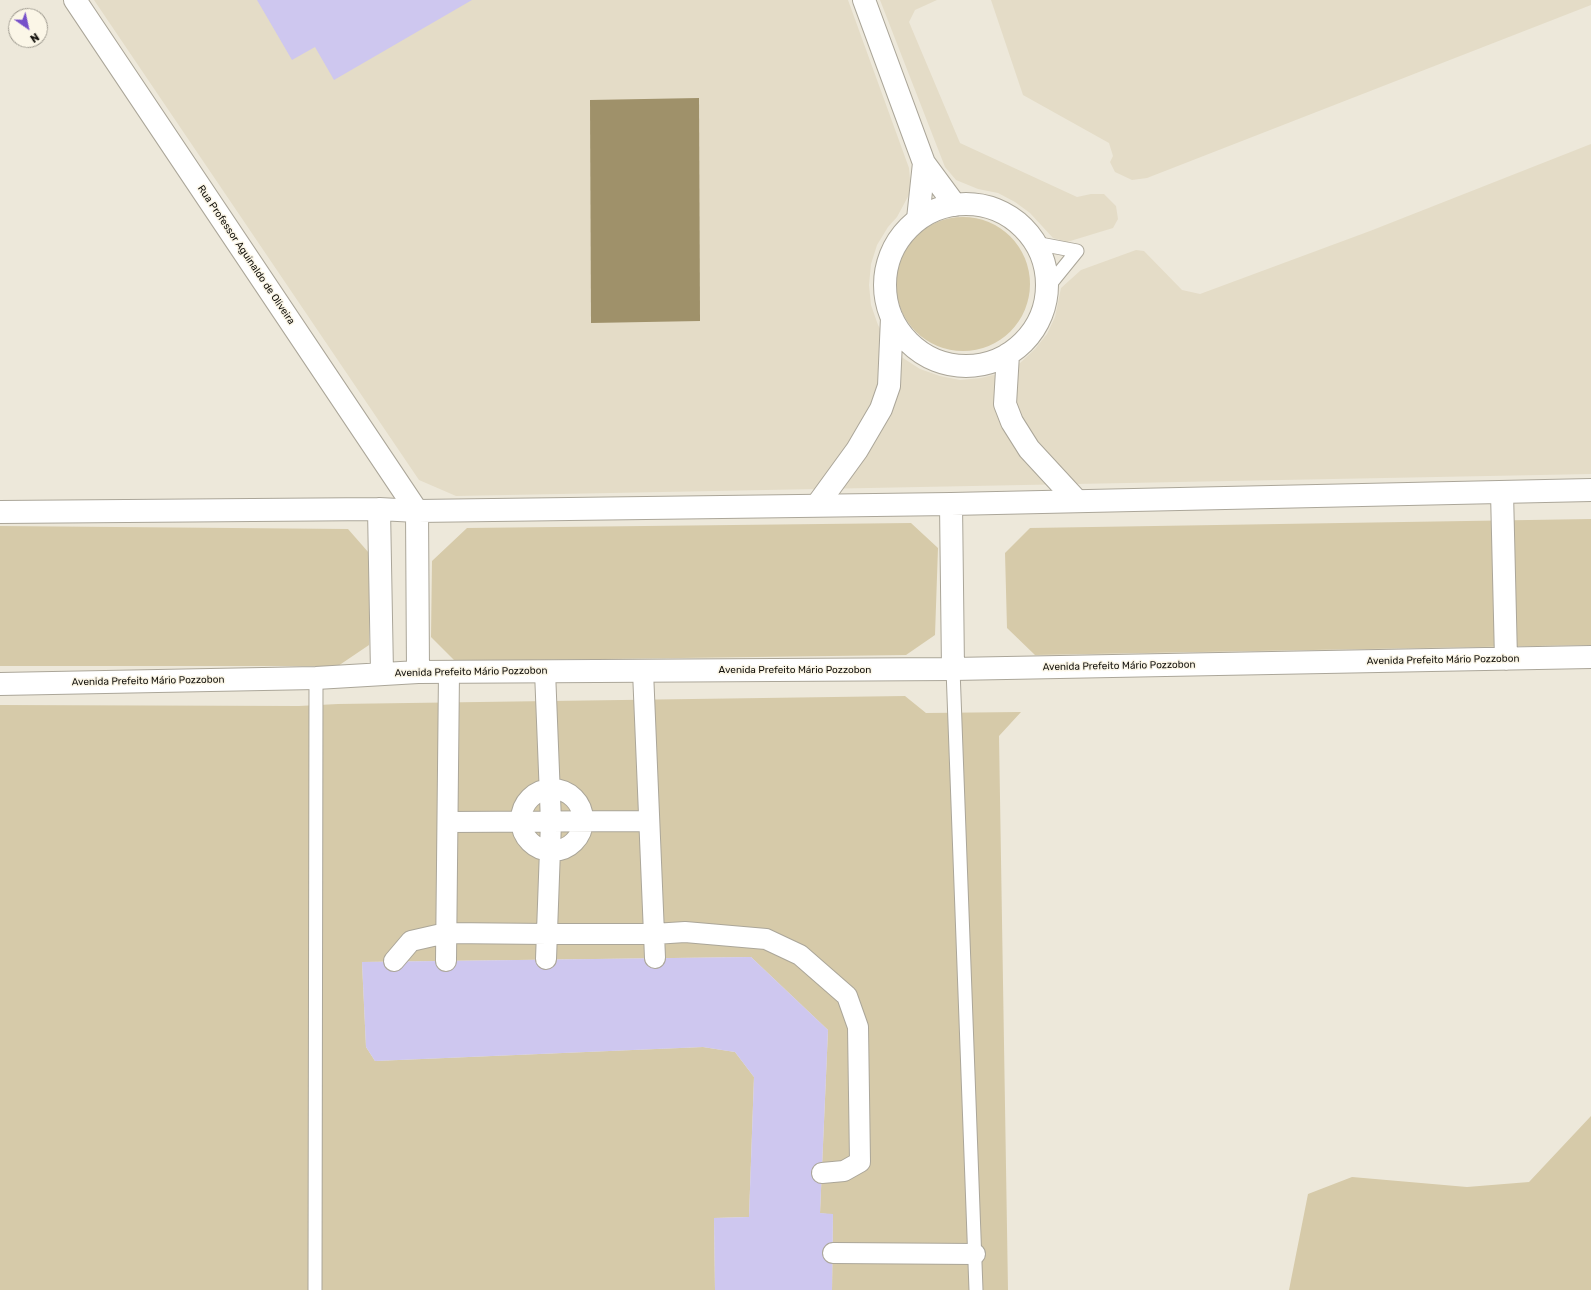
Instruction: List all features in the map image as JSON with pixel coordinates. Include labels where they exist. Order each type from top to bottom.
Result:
[{"type":"street","name":"Rua Professor Aguinaldo de Oliveira","points":[[75,0],[417,510]]},
{"type":"street","points":[[864,0],[924,163],[955,205]]},
{"type":"street","points":[[918,220],[924,163]]},
{"type":"street","points":[[976,204],[995,209],[1013,218],[1028,232],[1039,249],[1045,268],[1047,288],[1044,308],[1036,326],[1024,342],[1008,354],[989,363],[970,366],[949,365],[930,358],[914,347],[901,334],[892,318],[886,295],[885,283],[887,265],[894,247],[904,232],[918,220],[936,210],[955,205],[976,204]]},
{"type":"street","points":[[817,505],[857,450],[881,410],[889,386],[892,318]]},
{"type":"street","points":[[1008,354],[1005,404],[1012,422],[1029,449],[1077,501]]},
{"type":"street","points":[[0,512],[417,510],[951,504],[1591,490]]},
{"type":"street","points":[[1502,492],[1506,659]]},
{"type":"street","points":[[951,504],[953,669]]},
{"type":"street","points":[[379,509],[382,674]]},
{"type":"street","points":[[417,510],[418,672]]},
{"type":"street","name":"Avenida Prefeito Mário Pozzobon","points":[[0,684],[316,678],[418,672],[953,669],[1591,657]]},
{"type":"street","points":[[643,670],[655,958]]},
{"type":"street","points":[[545,671],[551,822],[546,959]]},
{"type":"street","points":[[446,960],[449,672]]},
{"type":"street","points":[[550,788],[557,788],[576,798],[584,816],[580,836],[563,850],[550,851],[539,849],[529,842],[523,832],[520,822],[523,809],[528,798],[537,792],[550,788]]},
{"type":"street","points":[[448,822],[649,821]]},
{"type":"street","points":[[394,961],[411,941],[446,933],[654,934],[686,932],[766,939],[800,955],[847,996],[858,1027],[860,1162],[844,1171],[822,1173]]},
{"type":"street","points":[[833,1253],[975,1254]]},
{"type":"lane","points":[[1035,243],[1076,251],[1047,288]]},
{"type":"lane","points":[[953,669],[976,1290]]},
{"type":"lane","points":[[315,1290],[316,678]]},
{"type":"shaded area","points":[[94,0],[848,0],[909,168],[911,191],[897,217],[888,227],[877,245],[871,264],[869,285],[871,305],[878,325],[888,343],[903,358],[920,369],[940,376],[960,380],[981,378],[1001,373],[1020,363],[1035,349],[1047,334],[1055,317],[1061,288],[1081,270],[1136,250],[1144,251],[1182,290],[1200,294],[1370,231],[1591,144],[1591,474],[456,496],[419,480]]},
{"type":"shaded area","points":[[880,0],[937,0],[915,10],[909,22],[960,143],[1077,197],[1091,194],[1104,194],[1116,206],[1118,219],[1113,228],[1067,242],[1053,238],[1030,213],[1015,202],[998,193],[978,189],[956,180],[945,167]]},
{"type":"shaded area","points":[[991,0],[1591,0],[1591,5],[1147,178],[1132,180],[1115,172],[1110,162],[1113,156],[1109,143],[1023,95]]},
{"type":"shaded area","points":[[699,98],[700,321],[591,323],[590,100]]},
{"type":"shaded area","points":[[963,217],[982,220],[994,225],[1010,237],[1022,253],[1027,265],[1030,284],[1027,303],[1022,315],[1010,331],[994,343],[982,348],[963,351],[944,348],[932,343],[916,331],[904,315],[899,303],[896,284],[899,265],[904,253],[916,237],[932,225],[944,220]]},
{"type":"shaded area","points":[[1591,519],[1591,645],[1035,655],[1007,628],[1005,553],[1030,528]]},
{"type":"shaded area","points":[[911,523],[938,548],[935,635],[906,655],[455,661],[431,637],[432,561],[467,528]]},
{"type":"shaded area","points":[[0,526],[348,529],[369,553],[369,645],[338,666],[0,666]]},
{"type":"shaded area","points":[[905,696],[926,713],[1021,712],[999,736],[1008,1290],[832,1290],[833,1215],[820,1213],[828,1030],[751,957],[362,962],[366,1047],[375,1061],[703,1047],[735,1052],[754,1077],[749,1217],[714,1218],[715,1290],[0,1290],[0,705],[299,706],[338,704]]},
{"type":"shaded area","points":[[1591,1116],[1591,1290],[1289,1290],[1308,1194],[1352,1177],[1467,1187],[1529,1182]]},
{"type":"building","points":[[257,0],[472,0],[334,80],[315,47],[292,60]]},
{"type":"building","points":[[751,957],[828,1030],[820,1213],[833,1214],[832,1290],[715,1290],[714,1218],[749,1217],[754,1077],[735,1052],[703,1047],[375,1061],[366,1047],[362,962]]}]
